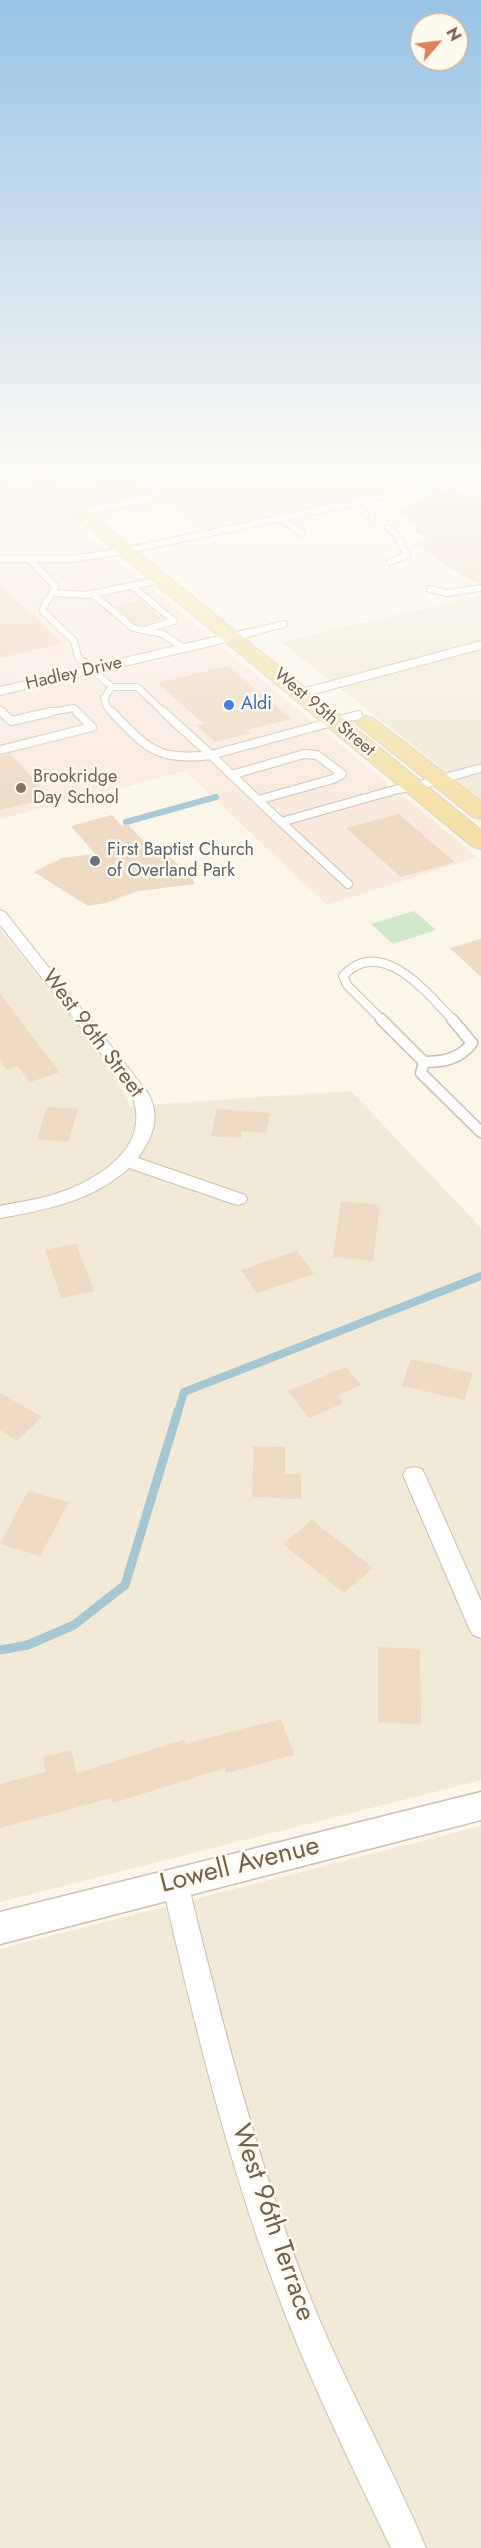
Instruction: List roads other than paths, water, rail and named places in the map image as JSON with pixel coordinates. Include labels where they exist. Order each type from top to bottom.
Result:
[{"type":"main road","name":"West 95th Street","points":[[172,590],[481,842]]},
{"type":"main road","name":"West 95th Street","points":[[200,590],[481,812]]},
{"type":"street","name":"Hadley Drive","points":[[0,691],[253,633]]},
{"type":"street","points":[[299,694],[481,645]]},
{"type":"street","points":[[414,787],[481,768]]},
{"type":"street","name":"West 96th Street","points":[[0,915],[134,1083],[146,1107],[146,1125],[139,1144],[125,1160],[94,1186],[65,1198],[0,1212]]},
{"type":"street","points":[[125,1160],[238,1199]]},
{"type":"street","points":[[414,1475],[481,1628]]},
{"type":"street","name":"Lowell Avenue","points":[[0,1928],[481,1806]]},
{"type":"street","name":"West 96th Terrace","points":[[175,1883],[212,2037],[257,2193],[282,2265],[342,2409],[409,2548]]},
{"type":"lane","points":[[54,590],[43,607],[44,612],[74,641],[78,657],[112,687],[137,687],[348,884]]},
{"type":"lane","points":[[54,593],[93,594],[113,590]]},
{"type":"lane","points":[[137,590],[174,621],[139,630]]},
{"type":"lane","points":[[434,590],[447,593],[468,590]]},
{"type":"lane","points":[[93,594],[139,630],[163,634],[184,648]]},
{"type":"lane","points":[[253,633],[284,624]]},
{"type":"lane","points":[[112,687],[104,698],[106,707],[153,752],[174,758],[211,755],[358,715]]},
{"type":"lane","points":[[0,710],[10,722],[74,708],[92,727],[0,750]]},
{"type":"lane","points":[[231,775],[303,754],[317,755],[342,774],[333,779],[258,800]]},
{"type":"lane","points":[[281,822],[398,789],[414,787]]},
{"type":"lane","points":[[367,962],[383,962],[401,970],[458,1024],[472,1043],[465,1054],[442,1062],[424,1062],[347,986],[343,976],[348,969],[367,962]]},
{"type":"lane","points":[[424,1062],[421,1072],[481,1132]]},
{"type":"waterway","points":[[126,822],[216,797]]},
{"type":"waterway","points":[[178,1412],[184,1392],[481,1276]]},
{"type":"waterway","points":[[0,1650],[28,1645],[74,1625],[125,1585],[178,1411]]},
{"type":"place","name":"Aldi","points":[[229,705]]},
{"type":"place","name":"Brookridge Day School","points":[[21,788]]},
{"type":"place","name":"First Baptist Church of Overland Park","points":[[95,861]]}]
